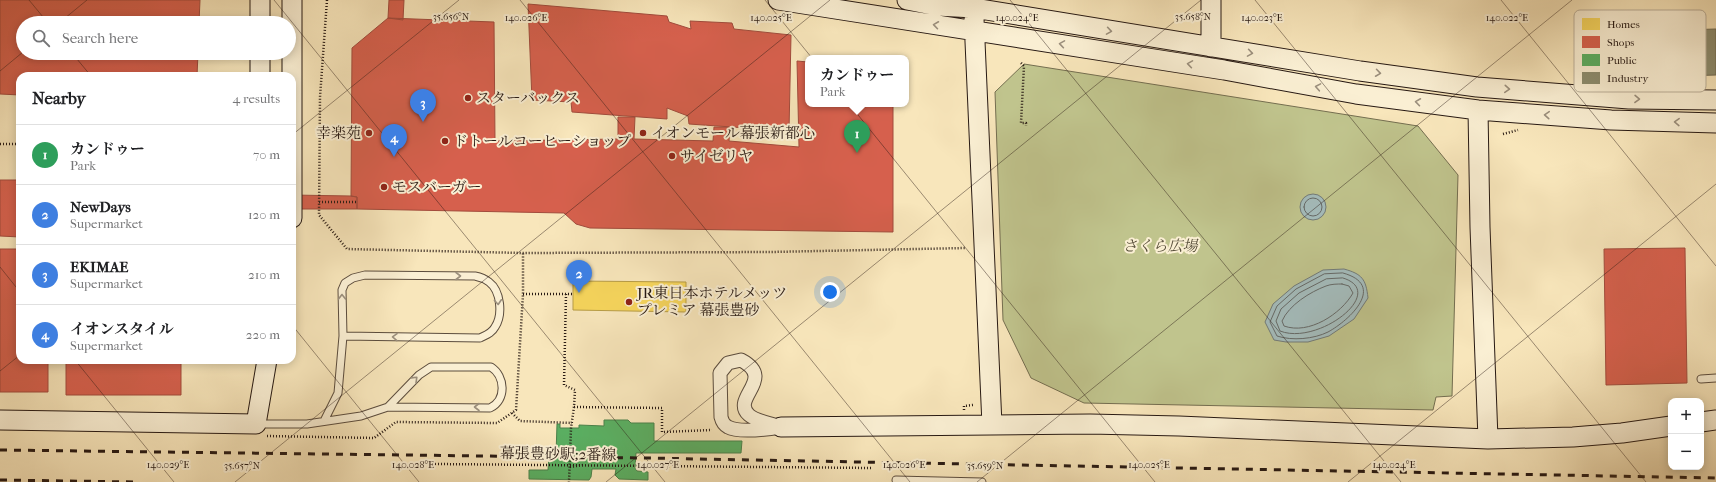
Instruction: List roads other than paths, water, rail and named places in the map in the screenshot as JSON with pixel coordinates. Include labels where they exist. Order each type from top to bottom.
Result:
[{"type":"street","points":[[260,0],[260,16]]},
{"type":"street","points":[[292,0],[292,16]]},
{"type":"street","points":[[778,0],[1224,70],[1356,94],[1478,110],[1611,120],[1716,123]]},
{"type":"street","points":[[907,0],[937,6],[973,4],[1211,47],[1360,71],[1477,87],[1629,98],[1716,100]]},
{"type":"street","points":[[1211,0],[1211,47]]},
{"type":"street","points":[[973,4],[992,425]]},
{"type":"street","points":[[260,60],[260,72]]},
{"type":"street","points":[[292,60],[292,72]]},
{"type":"street","points":[[1478,110],[1480,227],[1488,440]]},
{"type":"street","points":[[780,427],[768,422],[756,420],[747,414],[744,408],[744,400],[754,384],[754,372],[741,360],[728,363],[720,373],[721,417],[723,422],[734,429],[762,429],[780,427],[1061,424],[1179,426],[1488,440],[1573,437],[1622,433],[1668,426]]},
{"type":"street","points":[[256,364],[256,424]]},
{"type":"street","points":[[256,424],[266,364]]},
{"type":"street","points":[[0,420],[256,424]]},
{"type":"street","points":[[1704,422],[1716,420]]},
{"type":"lane","points":[[324,421],[338,393],[343,336],[342,290],[345,283],[353,278],[365,275],[475,276],[490,282],[499,297],[499,317],[495,327],[490,334],[480,338],[343,336]]},
{"type":"lane","points":[[256,424],[307,424],[361,416],[388,407],[490,408],[496,405],[501,399],[501,380],[498,371],[491,367],[431,366],[419,375],[388,407]]},
{"type":"lane","points":[[1701,379],[1716,378]]},
{"type":"lane","points":[[896,480],[982,482]]},
{"type":"water","points":[[1313,194],[1322,198],[1326,207],[1322,216],[1313,220],[1304,216],[1300,207],[1304,198]]},
{"type":"water","points":[[1344,269],[1359,275],[1366,286],[1368,298],[1354,319],[1329,336],[1308,342],[1286,342],[1274,340],[1265,322],[1273,304],[1294,286],[1323,270]]},
{"type":"railway","points":[[0,450],[646,458],[1716,478]]},
{"type":"railway","points":[[0,480],[135,482]]},
{"type":"place","name":"スターバックス","points":[[468,98]]},
{"type":"place","name":"EKIMAE","points":[[423,122]]},
{"type":"place","name":"幸楽苑","points":[[369,133]]},
{"type":"place","name":"イオンモール幕張新都心","points":[[643,133]]},
{"type":"place","name":"ドトールコーヒーショップ","points":[[445,141]]},
{"type":"place","name":"カンドゥー","points":[[857,153]]},
{"type":"place","name":"サイゼリヤ","points":[[672,156]]},
{"type":"place","name":"イオンスタイル","points":[[394,157]]},
{"type":"place","name":"モスバーガー","points":[[384,187]]},
{"type":"place","name":"NewDays","points":[[579,293]]},
{"type":"place","name":"JR東日本ホテルメッツ プレミア 幕張豊砂","points":[[629,302]]},
{"type":"park label","name":"さくら広場","points":[[1160,246]]}]
